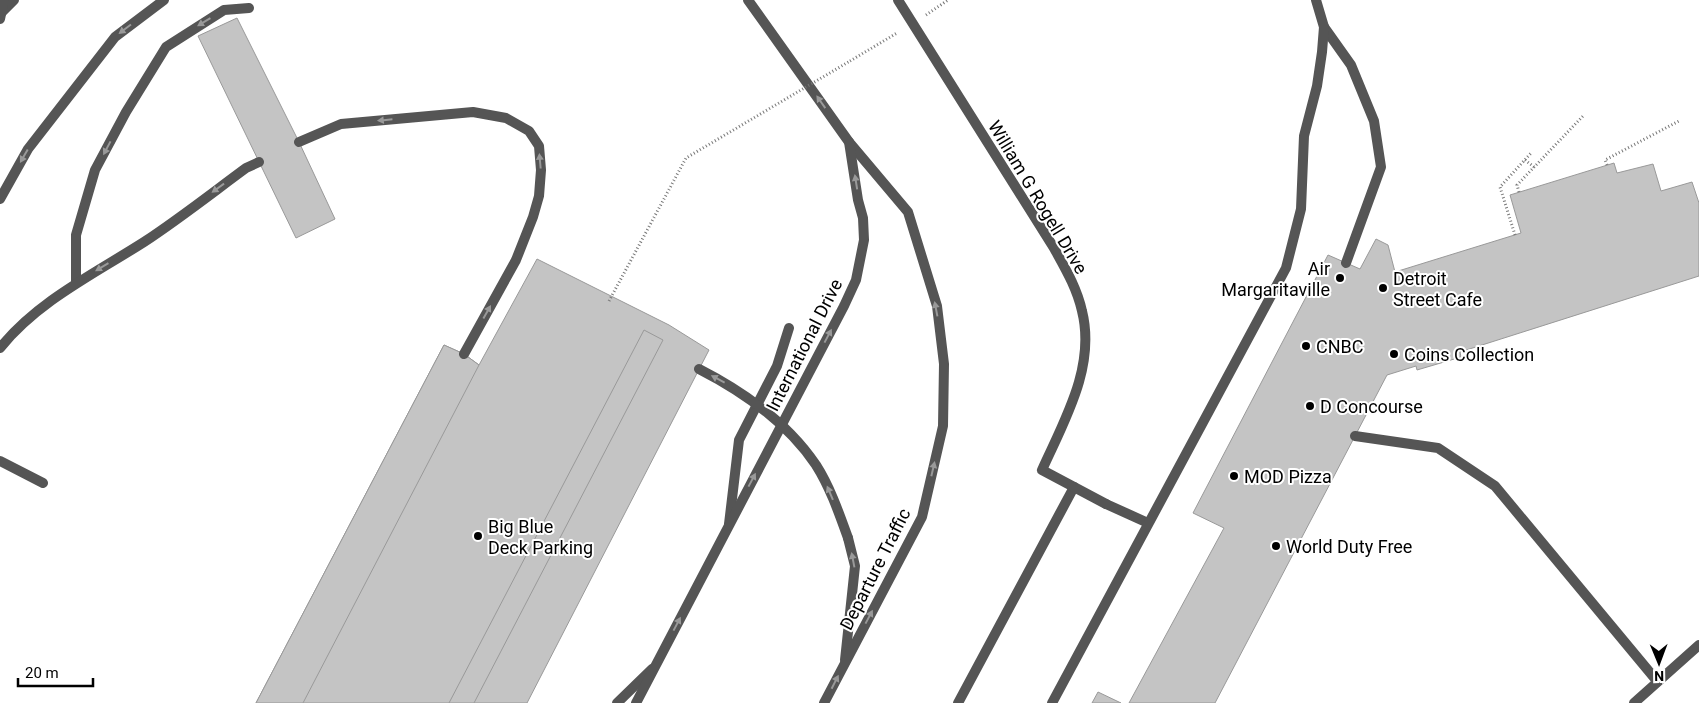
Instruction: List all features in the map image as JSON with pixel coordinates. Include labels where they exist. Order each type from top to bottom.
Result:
[{"type":"street","points":[[1,15],[4,0]]},
{"type":"street","points":[[1,15],[14,0]]},
{"type":"street","points":[[0,199],[28,150],[115,37],[164,0]]},
{"type":"street","name":"International Drive","points":[[636,703],[844,306],[856,280],[864,240],[850,142],[748,0]]},
{"type":"street","name":"William G Rogell Drive","points":[[898,0],[1054,248],[1071,278],[1082,311],[1086,335],[1085,355],[1079,386],[1042,470],[1106,504],[1148,523]]},
{"type":"street","points":[[1316,0],[1324,27],[1351,65],[1374,121],[1381,167],[1346,263]]},
{"type":"street","points":[[76,283],[76,234],[95,170],[126,112],[166,47],[224,10],[249,8]]},
{"type":"street","points":[[1052,703],[1286,268],[1301,209],[1304,136],[1317,86],[1324,27]]},
{"type":"street","points":[[300,142],[341,124],[473,112],[506,118],[528,131],[539,146],[541,170],[539,196],[533,217],[516,260],[464,354]]},
{"type":"street","name":"Departure Traffic","points":[[824,703],[922,517],[943,426],[944,364],[937,306],[908,212],[850,142]]},
{"type":"street","points":[[0,348],[14,331],[76,283],[144,242],[246,168],[259,162]]},
{"type":"street","points":[[729,524],[739,440],[777,366],[788,328]]},
{"type":"street","points":[[699,369],[747,396],[785,428],[802,446],[825,482],[848,538],[855,566],[846,660]]},
{"type":"street","points":[[1355,436],[1438,448],[1495,486],[1657,681]]},
{"type":"street","points":[[0,460],[43,483]]},
{"type":"street","points":[[958,703],[1074,487]]},
{"type":"street","points":[[1634,703],[1699,645]]},
{"type":"street","points":[[617,703],[654,667]]},
{"type":"path","points":[[609,301],[686,158],[850,60]]},
{"type":"path","points":[[1519,192],[1517,185],[1583,116]]},
{"type":"path","points":[[1607,165],[1605,160],[1679,121]]},
{"type":"path","points":[[1515,235],[1500,187],[1532,152]]},
{"type":"path","points":[[1525,160],[1534,167]]},
{"type":"building","points":[[237,18],[335,219],[296,238],[198,36]]},
{"type":"building","name":"D Concourse","points":[[1614,163],[1617,173],[1653,164],[1661,191],[1692,182],[1699,203],[1699,276],[1460,352],[1461,357],[1417,370],[1416,366],[1387,375],[1215,703],[1129,703],[1224,528],[1193,513],[1328,255],[1360,269],[1376,239],[1388,245],[1395,272],[1521,233],[1510,195]]},
{"type":"building","name":"Big Blue Deck Parking","points":[[537,259],[669,325],[709,350],[527,703],[256,703],[444,345],[464,354],[479,365]]},
{"type":"building","points":[[644,330],[663,340],[474,703],[449,703]]},
{"type":"building","points":[[444,345],[464,354],[479,365],[303,703],[256,703]]},
{"type":"building","points":[[1098,692],[1121,703],[1092,703]]},
{"type":"place","name":"Air Margaritaville","points":[[1340,278]]},
{"type":"place","name":"Detroit Street Cafe","points":[[1383,288]]},
{"type":"place","name":"CNBC","points":[[1306,346]]},
{"type":"place","name":"Coins Collection","points":[[1394,354]]},
{"type":"place","name":"D Concourse","points":[[1310,406]]},
{"type":"place","name":"MOD Pizza","points":[[1234,476]]},
{"type":"place","name":"Big Blue Deck Parking","points":[[478,536]]},
{"type":"place","name":"World Duty Free","points":[[1276,546]]}]
